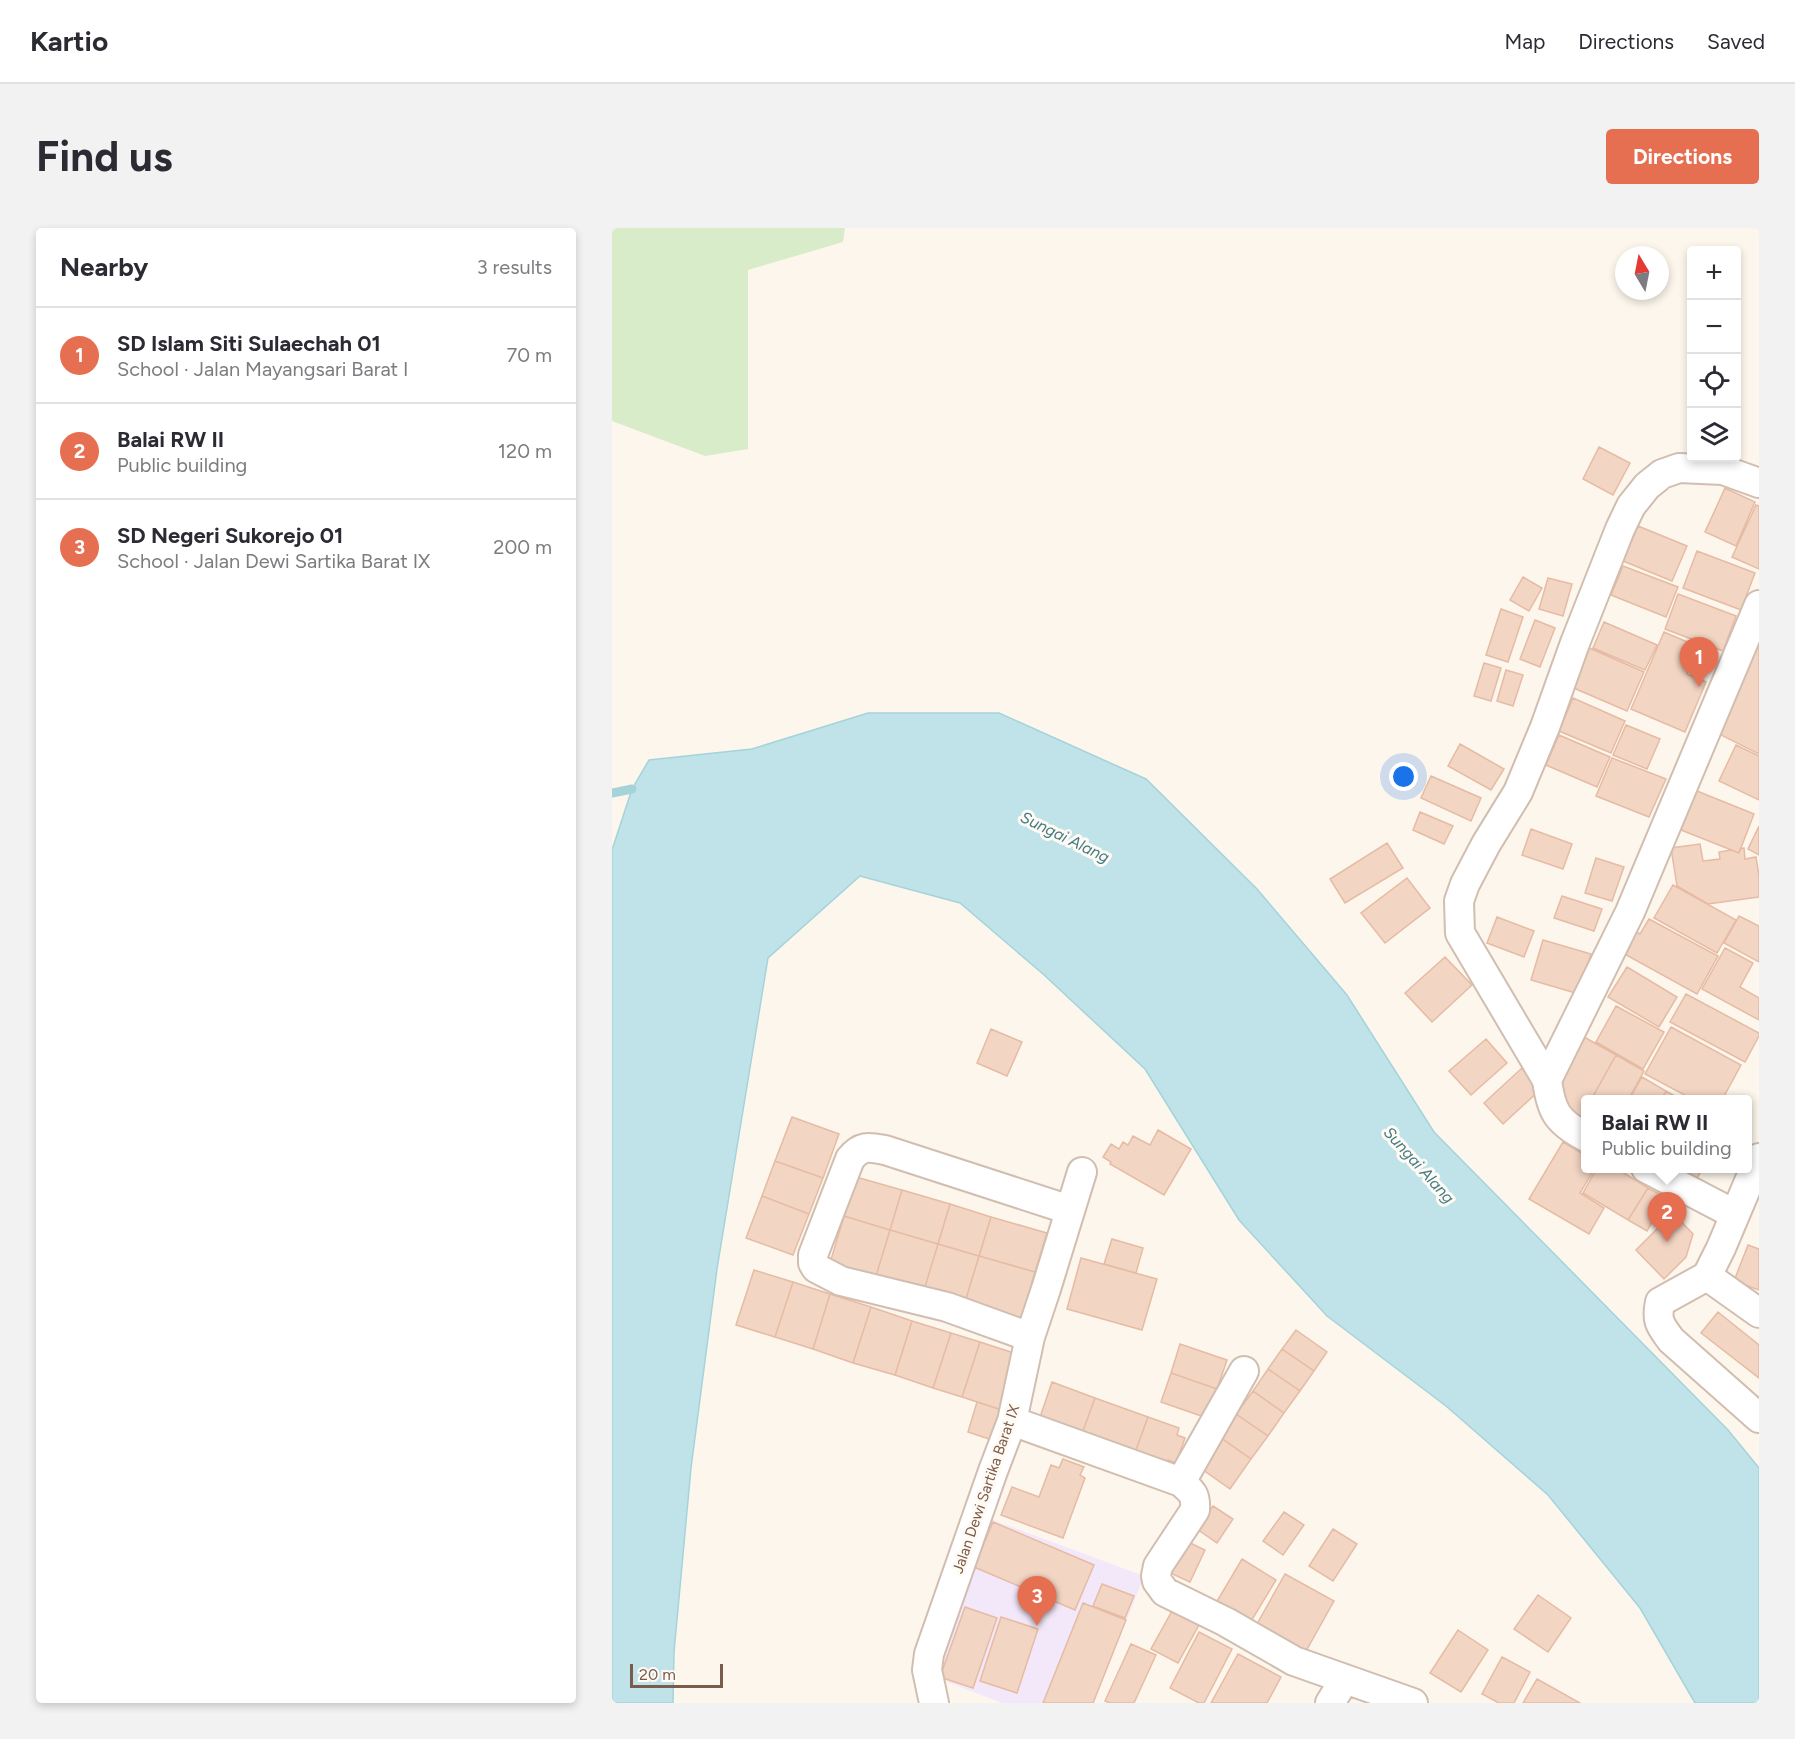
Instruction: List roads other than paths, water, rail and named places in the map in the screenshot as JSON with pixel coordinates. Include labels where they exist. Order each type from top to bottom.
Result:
[{"type":"street","points":[[1581,1133],[1557,1116],[1550,1102],[1547,1080],[1460,933],[1459,901],[1465,884],[1486,844],[1518,792],[1631,506],[1647,486],[1662,474],[1679,468],[1723,470],[1759,483]]},
{"type":"street","points":[[1547,1080],[1630,912],[1759,605]]},
{"type":"street","points":[[1030,1337],[947,1307],[841,1281],[816,1268],[813,1255],[850,1159],[863,1148],[885,1150],[1070,1210]]},
{"type":"street","points":[[1759,1158],[1707,1276],[1660,1302],[1657,1315],[1660,1325],[1671,1340],[1759,1418]]},
{"type":"street","name":"Jalan Dewi Sartika Barat IX","points":[[934,1703],[927,1670],[929,1654],[1012,1420],[1030,1337],[1082,1172]]},
{"type":"street","points":[[1656,1173],[1734,1214]]},
{"type":"street","points":[[1707,1276],[1759,1313]]},
{"type":"street","points":[[1181,1482],[1244,1371]]},
{"type":"street","points":[[1012,1420],[1181,1482],[1191,1492],[1196,1500],[1195,1510],[1158,1566],[1156,1576],[1165,1592],[1226,1622],[1294,1662],[1413,1703]]},
{"type":"street","points":[[1330,1703],[1345,1678]]},
{"type":"water","name":"Sungai Alang","points":[[868,713],[999,713],[1146,779],[1257,889],[1347,995],[1434,1132],[1728,1430],[1759,1468],[1759,1703],[1695,1703],[1640,1608],[1548,1495],[1446,1406],[1327,1316],[1239,1220],[1145,1069],[1043,974],[960,903],[860,876],[768,958],[717,1269],[691,1468],[674,1652],[673,1703],[612,1703],[612,850],[632,789],[649,760],[752,749]]},
{"type":"waterway","points":[[612,793],[632,789]]},
{"type":"place","name":"SD Islam Siti Sulaechah 01","points":[[1699,687]]},
{"type":"place","name":"Balai RW II","points":[[1667,1242]]},
{"type":"place","name":"SD Negeri Sukorejo 01","points":[[1037,1626]]}]
